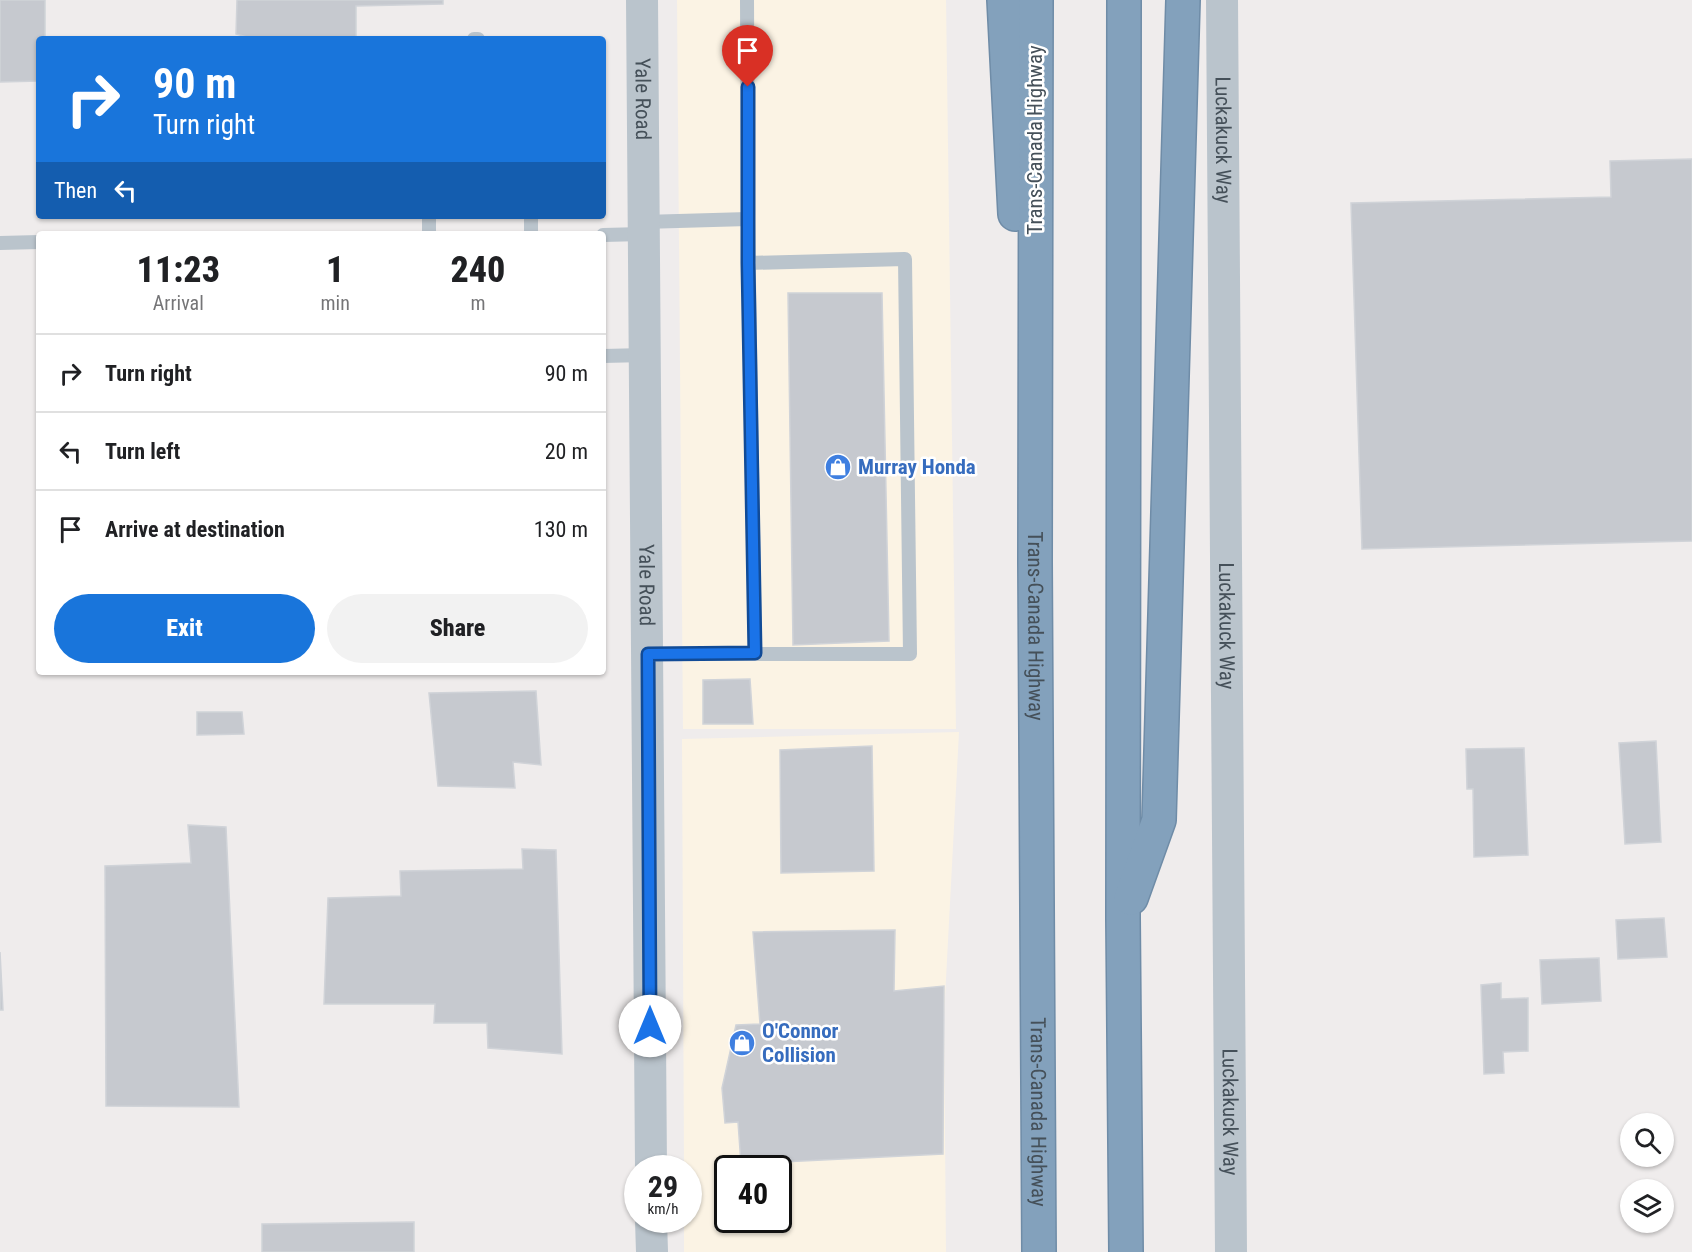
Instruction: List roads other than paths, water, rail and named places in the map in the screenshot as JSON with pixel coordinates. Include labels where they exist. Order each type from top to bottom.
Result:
[{"type":"highway","points":[[1004,0],[1035,562]]},
{"type":"highway","name":"Trans-Canada Highway","points":[[1036,0],[1035,562],[1040,1252]]},
{"type":"highway","points":[[1124,0],[1123,919],[1126,1252]]},
{"type":"highway","points":[[1123,919],[1160,820],[1183,0]]},
{"type":"street","name":"Yale Road","points":[[642,0],[651,1155]]},
{"type":"street","name":"Luckakuck Way","points":[[1222,0],[1231,1252]]},
{"type":"street","points":[[651,1233],[652,1252]]},
{"type":"lane","points":[[747,0],[748,263],[755,653]]},
{"type":"lane","points":[[606,234],[643,228],[748,219]]},
{"type":"lane","points":[[0,243],[36,242]]},
{"type":"lane","points":[[648,654],[910,654],[905,259],[748,263]]},
{"type":"lane","points":[[606,356],[645,356]]},
{"type":"place","name":"Murray Honda","points":[[838,467]]},
{"type":"place","name":"O'Connor Collision","points":[[742,1043]]}]
